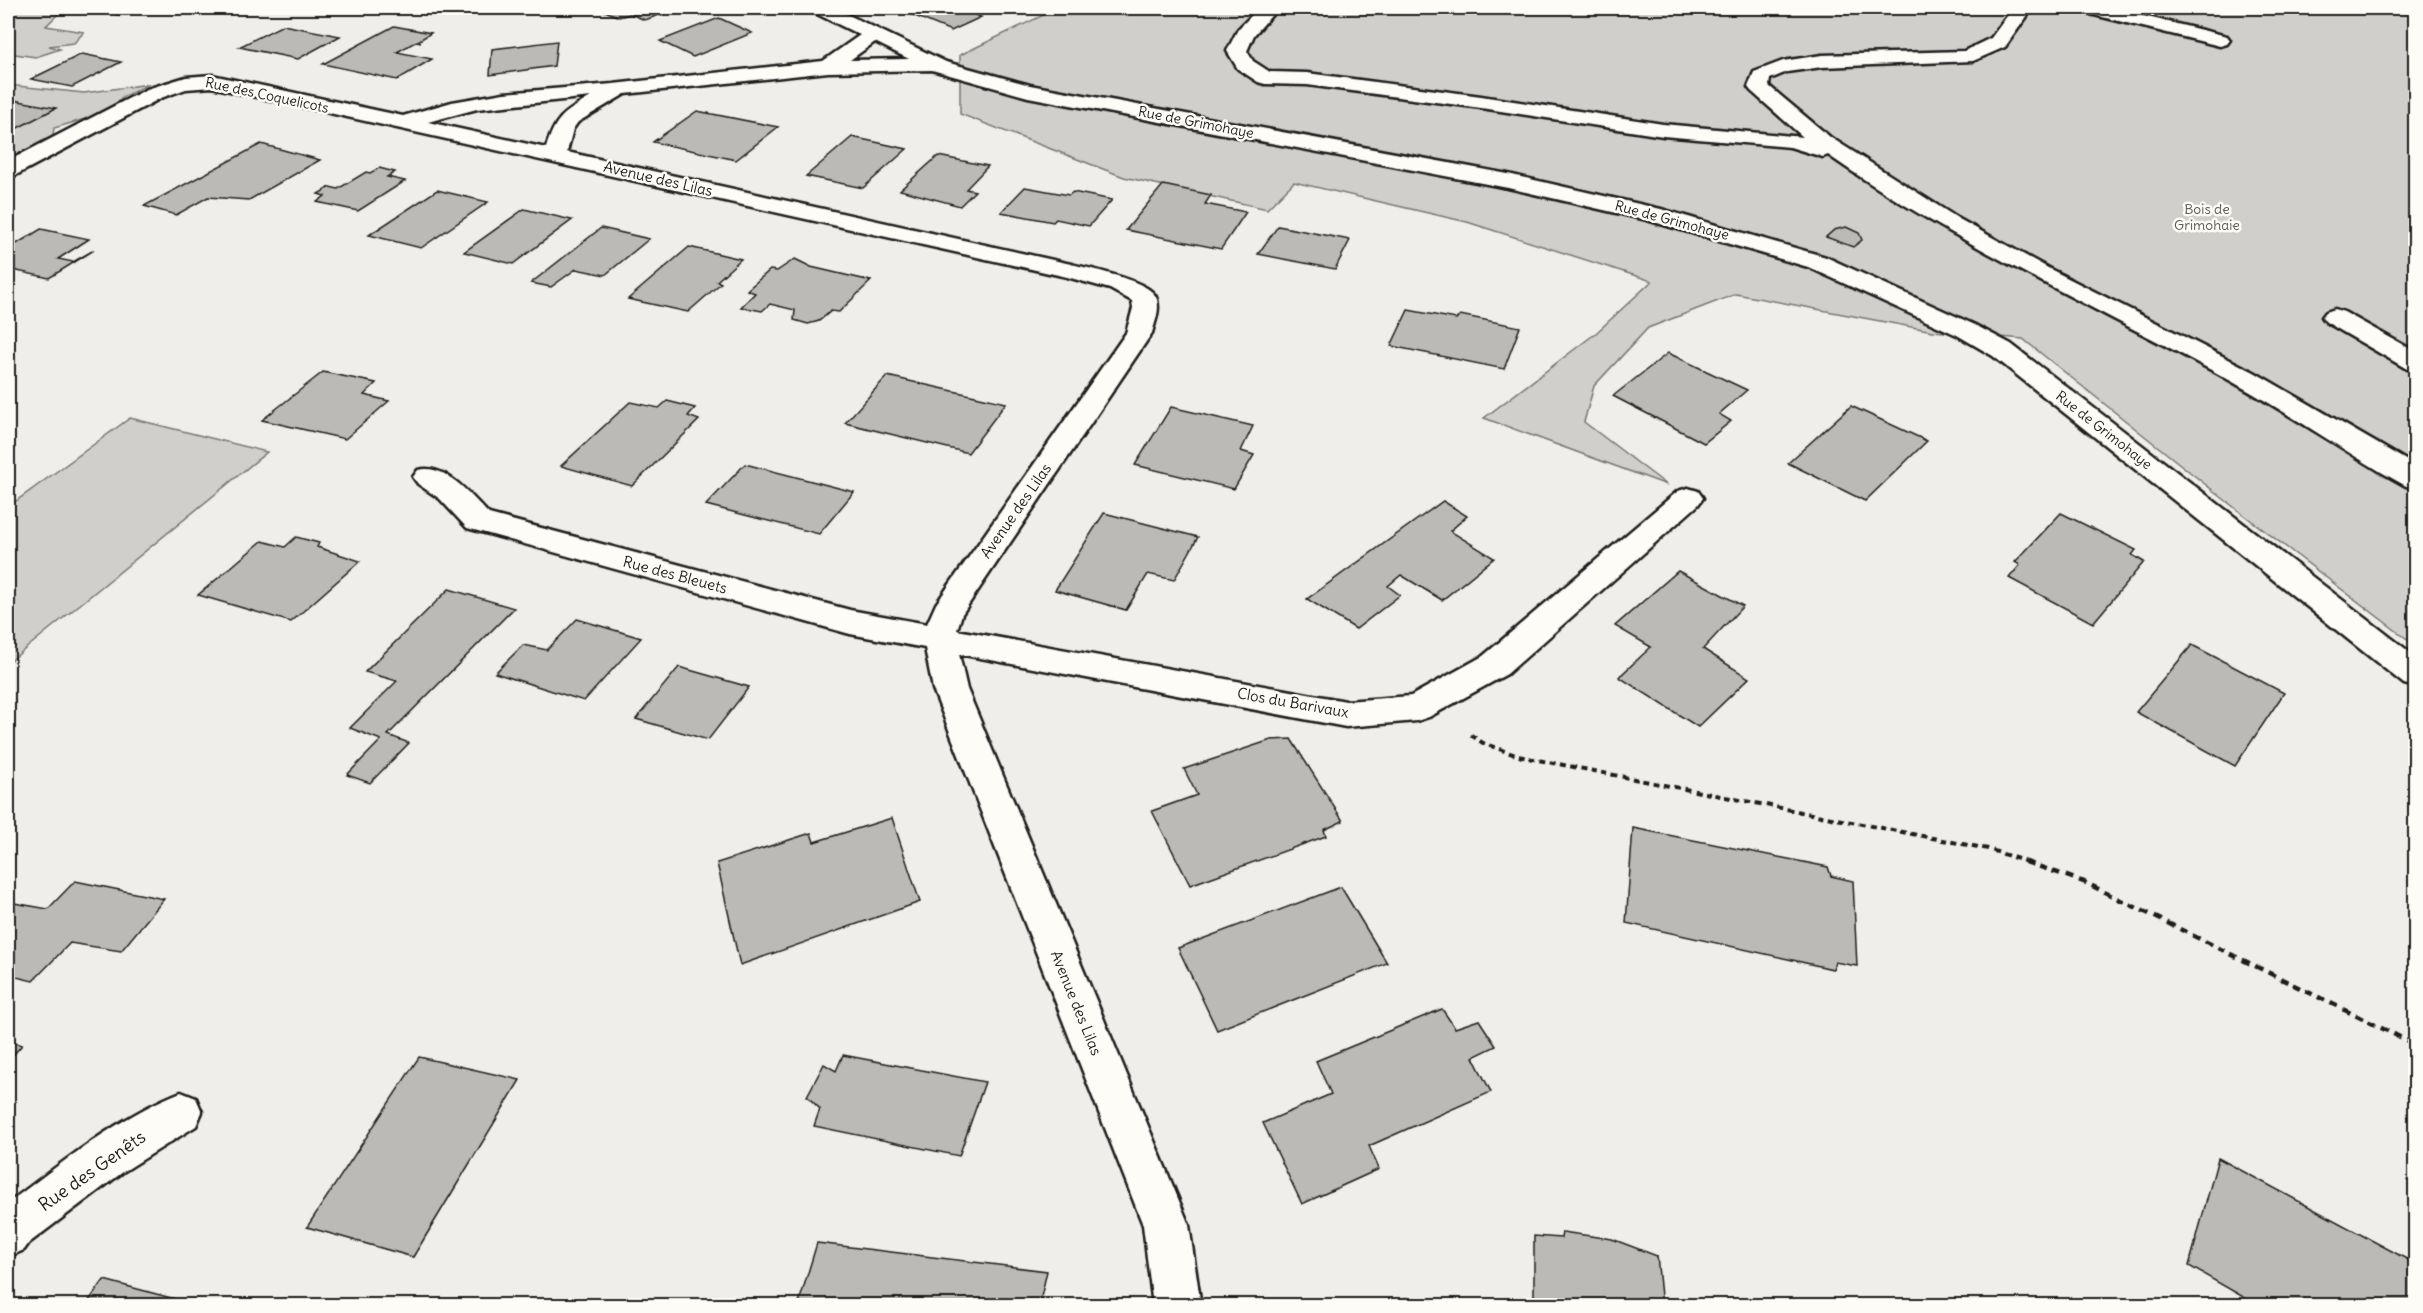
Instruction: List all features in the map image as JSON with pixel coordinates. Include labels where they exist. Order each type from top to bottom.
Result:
[{"type":"street","name":"Rue de Grimohaye","points":[[820,8],[939,66],[1028,91],[1550,190],[1700,226],[1817,262],[1966,330],[2002,350],[2415,675]]},
{"type":"street","points":[[1269,8],[1245,33],[1237,51],[1245,65],[1264,78],[1307,80],[1481,102],[1663,130],[1792,141],[1845,157]]},
{"type":"street","points":[[2024,8],[2011,18],[2001,39],[1985,51],[1966,57],[1822,61],[1783,67],[1761,76],[1758,87],[1778,108],[1892,189],[1973,237],[2223,366],[2298,408],[2362,450],[2415,479]]},
{"type":"street","points":[[2089,8],[2220,40]]},
{"type":"street","points":[[828,66],[874,34]]},
{"type":"street","points":[[402,124],[437,111],[469,104],[828,66],[939,66]]},
{"type":"street","name":"Rue des Coquelicots","points":[[8,170],[146,97],[168,87],[196,81],[212,81],[402,124]]},
{"type":"street","points":[[555,156],[563,128],[571,118],[620,88]]},
{"type":"street","name":"Avenue des Lilas","points":[[402,124],[1071,271],[1119,284],[1144,297],[1146,308],[1139,333],[976,568],[947,612],[939,636],[950,689],[1166,1225],[1177,1305]]},
{"type":"street","points":[[2335,317],[2415,363]]},
{"type":"street","name":"Rue des Bleuets","points":[[428,477],[450,492],[478,520],[850,622],[939,636]]},
{"type":"street","name":"Clos du Barivaux","points":[[939,636],[1346,714],[1417,708],[1495,665],[1688,498]]},
{"type":"street","name":"Rue des Genêts","points":[[8,1234],[13,1227],[107,1157],[181,1112]]},
{"type":"path","points":[[1417,708],[1462,729],[1483,743],[1518,756],[1988,849],[2084,882],[2415,1045]]},
{"type":"green space","points":[[8,8],[64,8],[46,26],[84,32],[74,43],[49,46],[60,49],[36,57],[8,53]]},
{"type":"green space","name":"Bois de Grimohaie","points":[[1058,8],[2415,8],[2415,645],[2240,512],[2023,339],[1933,331],[1736,294],[1648,328],[1594,386],[1584,422],[1667,485],[1484,418],[1596,333],[1652,281],[1467,222],[1294,182],[1267,209],[1124,177],[960,114],[960,55]]},
{"type":"green space","points":[[149,84],[123,97],[105,113],[54,128],[52,141],[20,156],[8,153],[8,85],[84,93]]},
{"type":"green space","points":[[130,418],[267,452],[8,663],[8,507]]},
{"type":"building","points":[[135,8],[119,15],[82,9]]},
{"type":"building","points":[[598,8],[679,8],[645,20],[630,14],[619,17]]},
{"type":"building","points":[[925,8],[956,8],[981,17],[951,31],[910,14]]},
{"type":"building","points":[[719,18],[752,33],[693,57],[660,41]]},
{"type":"building","points":[[283,25],[340,36],[298,59],[239,47]]},
{"type":"building","points":[[394,26],[431,33],[418,41],[421,42],[417,41],[397,52],[432,59],[397,80],[323,64]]},
{"type":"building","points":[[557,41],[554,66],[490,75],[492,49]]},
{"type":"building","points":[[82,54],[121,62],[72,87],[31,79]]},
{"type":"building","points":[[8,99],[56,108],[8,133]]},
{"type":"building","points":[[697,111],[778,127],[736,160],[653,142]]},
{"type":"building","points":[[852,137],[907,149],[863,188],[806,176]]},
{"type":"building","points":[[261,144],[320,160],[249,200],[208,197],[176,215],[144,206]]},
{"type":"building","points":[[938,156],[988,166],[966,189],[975,191],[960,206],[900,190]]},
{"type":"building","points":[[379,168],[395,172],[387,177],[405,181],[358,211],[317,202],[325,196],[318,194],[330,187],[338,189],[366,172],[370,173]]},
{"type":"building","points":[[1163,185],[1211,195],[1205,204],[1246,212],[1221,249],[1126,230]]},
{"type":"building","points":[[1025,187],[1069,195],[1073,192],[1112,200],[1089,226],[1001,212]]},
{"type":"building","points":[[437,190],[488,202],[421,248],[369,235]]},
{"type":"building","points":[[524,209],[572,220],[513,264],[464,252]]},
{"type":"building","points":[[1278,226],[1350,240],[1335,269],[1258,254]]},
{"type":"building","points":[[1846,227],[1859,233],[1862,240],[1853,247],[1826,237],[1834,230]]},
{"type":"building","points":[[601,228],[649,239],[605,275],[576,269],[551,287],[531,283]]},
{"type":"building","points":[[41,229],[89,239],[58,259],[73,262],[94,250],[49,278],[8,269],[8,249]]},
{"type":"building","points":[[689,247],[741,259],[717,281],[721,283],[688,312],[628,299]]},
{"type":"building","points":[[795,259],[811,267],[871,281],[839,312],[831,311],[819,321],[808,324],[794,320],[795,310],[770,304],[762,311],[741,307],[755,293],[747,290],[770,270],[777,271]]},
{"type":"building","points":[[1408,310],[1456,319],[1460,315],[1520,327],[1504,369],[1391,346]]},
{"type":"building","points":[[1668,353],[1747,390],[1719,414],[1731,421],[1704,443],[1613,396]]},
{"type":"building","points":[[323,372],[376,383],[364,395],[389,401],[345,439],[262,420]]},
{"type":"building","points":[[887,376],[1006,403],[968,453],[845,423]]},
{"type":"building","points":[[667,401],[695,408],[688,416],[699,420],[632,486],[561,466],[630,402],[659,408]]},
{"type":"building","points":[[1851,406],[1927,441],[1865,501],[1788,463]]},
{"type":"building","points":[[1171,407],[1253,426],[1241,451],[1254,455],[1234,489],[1135,465]]},
{"type":"building","points":[[745,464],[854,492],[819,534],[706,505]]},
{"type":"building","points":[[1443,501],[1467,516],[1450,531],[1494,558],[1442,600],[1401,575],[1388,586],[1400,595],[1356,629],[1307,599]]},
{"type":"building","points":[[1104,513],[1198,537],[1174,580],[1148,574],[1126,610],[1055,590]]},
{"type":"building","points":[[2061,513],[2136,550],[2132,555],[2144,562],[2093,623],[2009,578],[2020,565],[2015,562]]},
{"type":"building","points":[[296,537],[319,543],[317,547],[360,561],[291,622],[198,595],[262,541],[285,547]]},
{"type":"building","points":[[1678,571],[1743,606],[1703,649],[1749,678],[1698,727],[1619,677],[1651,647],[1615,626]]},
{"type":"building","points":[[449,589],[514,608],[388,735],[409,743],[370,783],[347,775],[381,740],[350,728],[397,681],[365,672]]},
{"type":"building","points":[[577,619],[641,638],[584,701],[495,673],[523,645],[547,650]]},
{"type":"building","points":[[2192,645],[2284,693],[2235,766],[2136,712]]},
{"type":"building","points":[[679,667],[749,687],[708,740],[636,719]]},
{"type":"building","points":[[1291,739],[1343,821],[1324,830],[1326,836],[1190,885],[1152,811],[1197,795],[1184,769],[1271,740]]},
{"type":"building","points":[[892,818],[920,902],[740,965],[717,863],[811,833],[814,842]]},
{"type":"building","points":[[1633,828],[1828,867],[1831,876],[1853,881],[1857,966],[1835,962],[1833,969],[1626,923]]},
{"type":"building","points":[[75,881],[164,899],[121,951],[70,943],[33,981],[8,975],[8,902],[48,909]]},
{"type":"building","points":[[1341,887],[1387,963],[1217,1030],[1178,948]]},
{"type":"building","points":[[1442,1009],[1455,1028],[1479,1020],[1496,1046],[1473,1057],[1491,1092],[1369,1146],[1379,1169],[1302,1204],[1263,1123],[1331,1094],[1316,1061]]},
{"type":"building","points":[[8,1041],[22,1045],[8,1061]]},
{"type":"building","points":[[843,1055],[985,1082],[959,1156],[814,1126],[820,1109],[807,1096],[824,1064],[836,1071]]},
{"type":"building","points":[[419,1057],[520,1080],[413,1257],[307,1227]]},
{"type":"building","points":[[2218,1158],[2416,1264],[2416,1306],[2259,1306],[2189,1266]]},
{"type":"building","points":[[1562,1232],[1612,1239],[1657,1256],[1662,1306],[1534,1306],[1534,1236],[1561,1238]]},
{"type":"building","points":[[817,1243],[1047,1271],[1039,1306],[798,1306]]},
{"type":"building","points":[[104,1280],[201,1306],[85,1306]]},
{"type":"building","points":[[1405,1298],[1454,1306],[1405,1306]]}]
